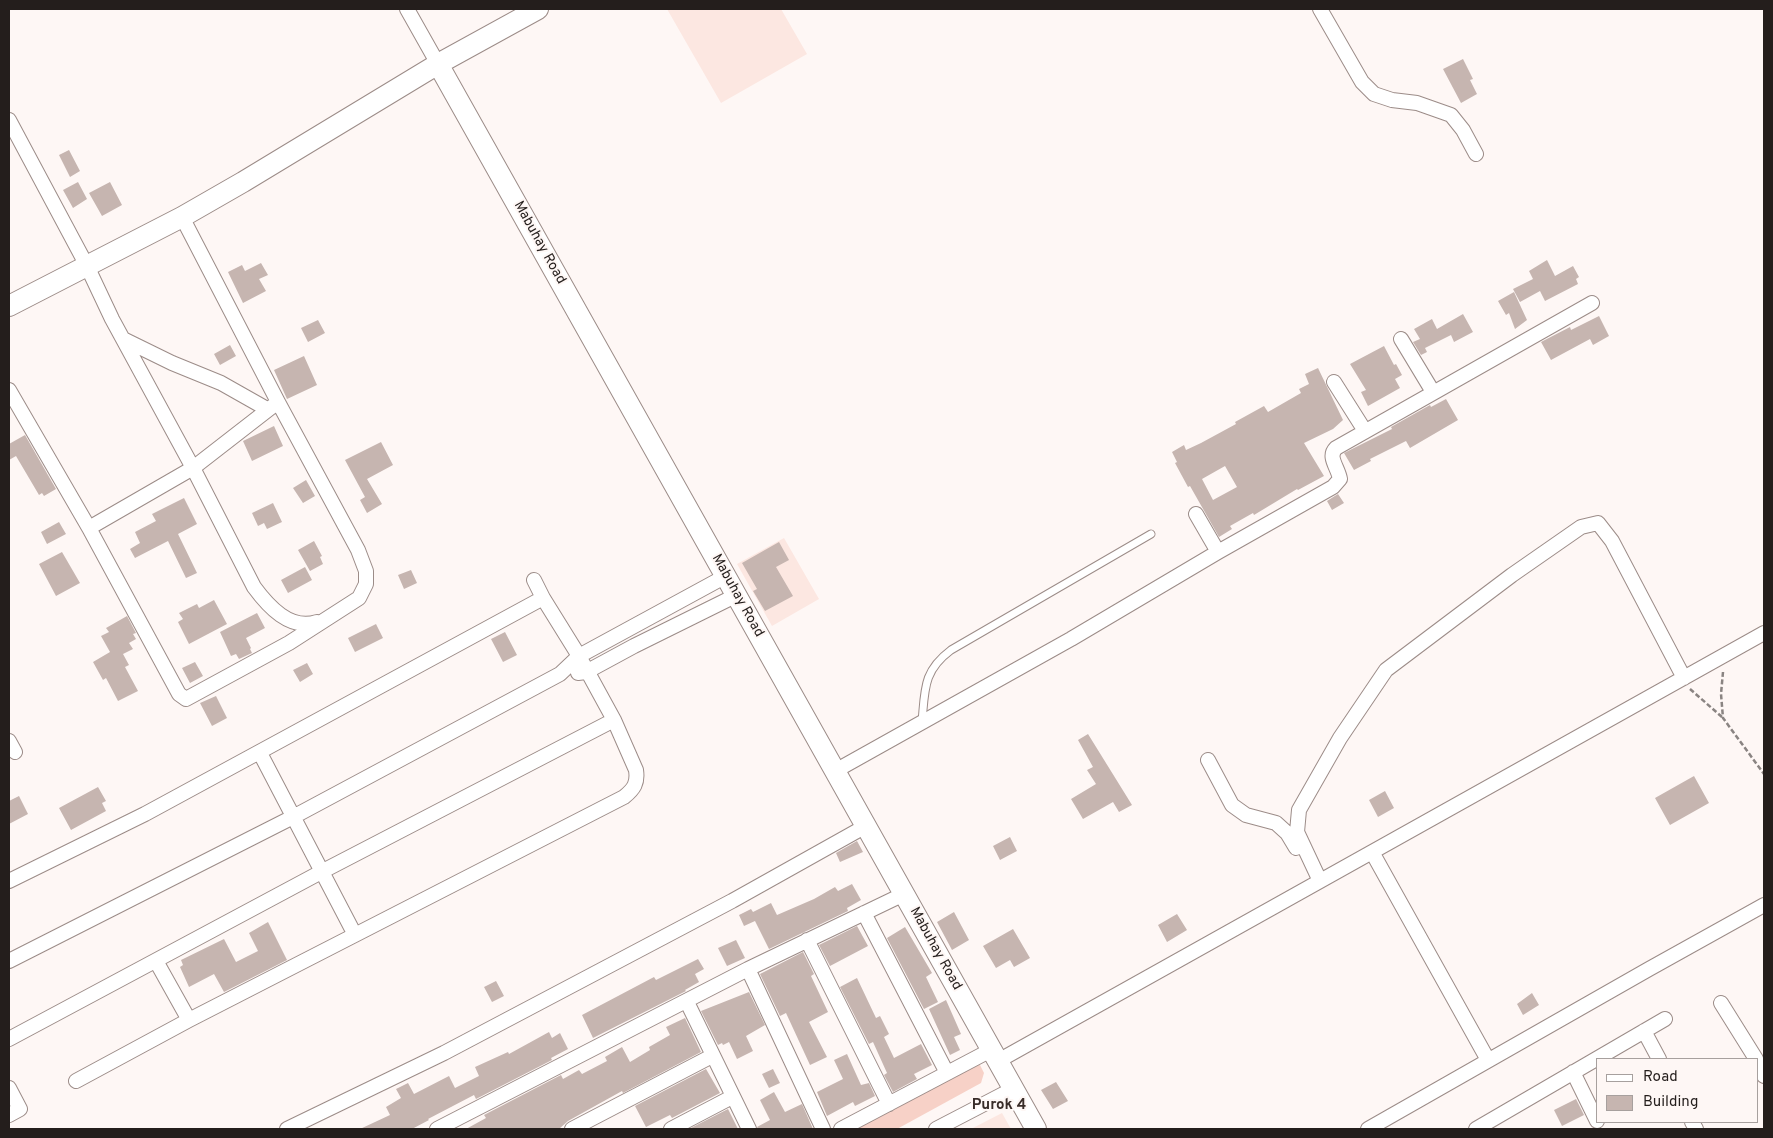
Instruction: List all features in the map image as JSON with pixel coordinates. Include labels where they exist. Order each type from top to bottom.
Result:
[{"type":"street","points":[[407,9],[438,64]]},
{"type":"street","points":[[9,306],[182,217],[438,64],[538,9]]},
{"type":"street","points":[[1320,9],[1362,82],[1374,94],[1392,100],[1417,103],[1451,115],[1464,130],[1476,154]]},
{"type":"street","name":"Mabuhay Road","points":[[438,64],[1036,1129]]},
{"type":"street","points":[[9,120],[254,587],[264,600],[281,615],[293,622],[310,624],[324,620]]},
{"type":"street","points":[[9,390],[89,528],[179,694],[186,699],[289,643],[359,598],[366,584],[366,571],[358,550],[272,405],[182,217]]},
{"type":"street","points":[[835,771],[1071,639],[1333,487],[1340,478],[1332,457],[1336,448],[1592,303]]},
{"type":"street","points":[[123,339],[172,363],[272,405]]},
{"type":"street","points":[[1401,339],[1433,392]]},
{"type":"street","points":[[1334,382],[1365,431]]},
{"type":"street","points":[[89,528],[193,468],[272,405]]},
{"type":"street","points":[[1196,514],[1218,552]]},
{"type":"street","points":[[1318,883],[1296,832],[1299,810],[1340,738],[1386,670],[1512,575],[1581,527],[1598,523],[1612,541],[1681,679]]},
{"type":"street","points":[[9,961],[293,818],[560,674],[578,656],[726,576]]},
{"type":"street","points":[[76,1081],[189,1020],[628,794],[635,786],[637,779],[636,770],[614,720],[534,580]]},
{"type":"street","points":[[560,674],[586,672],[737,595]]},
{"type":"street","points":[[9,881],[145,814],[543,598]]},
{"type":"street","points":[[626,630],[634,646]]},
{"type":"street","points":[[841,1129],[948,1073],[994,1056],[1318,883],[1764,633]]},
{"type":"street","points":[[9,1039],[322,871],[614,720]]},
{"type":"street","points":[[260,753],[355,935]]},
{"type":"street","points":[[1208,760],[1232,805],[1246,815],[1276,823],[1287,833],[1318,883]]},
{"type":"street","points":[[287,1129],[444,1052],[732,901],[866,826]]},
{"type":"street","points":[[1372,852],[1488,1060]]},
{"type":"street","points":[[437,1129],[807,940],[904,894]]},
{"type":"street","points":[[1368,1129],[1764,906]]},
{"type":"street","points":[[864,913],[948,1073]]},
{"type":"street","points":[[807,940],[889,1104]]},
{"type":"street","points":[[156,961],[189,1020]]},
{"type":"street","points":[[748,970],[823,1129]]},
{"type":"street","points":[[687,1002],[749,1129]]},
{"type":"street","points":[[1721,1003],[1755,1058]]},
{"type":"street","points":[[1597,1058],[1665,1019]]},
{"type":"street","points":[[1644,1031],[1658,1058]]},
{"type":"street","points":[[572,1129],[712,1056]]},
{"type":"street","points":[[1476,1129],[1596,1059]]},
{"type":"street","points":[[1758,1064],[1764,1076]]},
{"type":"street","points":[[1573,1072],[1596,1119]]},
{"type":"street","points":[[9,1088],[20,1109],[9,1114]]},
{"type":"street","points":[[936,1129],[1013,1089]]},
{"type":"street","points":[[671,1129],[732,1097]]},
{"type":"lane","points":[[922,722],[928,675],[934,664],[942,656],[1151,534]]},
{"type":"path","points":[[1724,718],[1722,681],[1727,654]]},
{"type":"path","points":[[1681,679],[1724,718],[1764,774]]},
{"type":"shaded area","points":[[667,9],[781,9],[807,54],[721,103]]},
{"type":"shaded area","points":[[784,538],[819,599],[772,626],[737,564]]},
{"type":"shaded area","points":[[980,1065],[984,1073],[981,1083],[897,1129],[854,1129],[969,1066]]},
{"type":"shaded area","points":[[1002,1113],[1011,1129],[971,1129]]},
{"type":"building","points":[[1463,59],[1473,79],[1470,80],[1477,94],[1461,103],[1443,69]]},
{"type":"building","points":[[69,150],[80,171],[70,177],[59,155]]},
{"type":"building","points":[[78,182],[87,199],[73,208],[63,190]]},
{"type":"building","points":[[110,182],[122,205],[102,216],[89,193]]},
{"type":"building","points":[[1547,260],[1555,276],[1573,266],[1579,277],[1576,279],[1578,284],[1545,301],[1540,291],[1520,302],[1513,289],[1533,279],[1529,271]]},
{"type":"building","points":[[261,263],[268,275],[259,279],[266,291],[243,303],[228,272],[242,265],[245,271]]},
{"type":"building","points":[[1514,292],[1527,320],[1515,329],[1509,313],[1506,315],[1498,301]]},
{"type":"building","points":[[1463,314],[1473,332],[1454,342],[1451,335],[1425,348],[1427,352],[1421,355],[1413,342],[1420,339],[1414,329],[1432,319],[1437,329]]},
{"type":"building","points":[[1599,316],[1609,336],[1593,345],[1590,339],[1551,360],[1541,342],[1570,327],[1571,330]]},
{"type":"building","points":[[318,320],[325,333],[308,342],[301,328]]},
{"type":"building","points":[[230,345],[236,356],[220,365],[214,354]]},
{"type":"building","points":[[1384,346],[1394,365],[1396,364],[1402,375],[1395,379],[1400,388],[1368,406],[1361,392],[1366,390],[1350,364]]},
{"type":"building","points":[[304,356],[317,385],[287,399],[274,370]]},
{"type":"building","points":[[1318,368],[1343,420],[1333,429],[1304,443],[1324,476],[1297,489],[1254,515],[1253,513],[1230,526],[1232,529],[1219,537],[1190,486],[1188,487],[1175,463],[1177,462],[1172,452],[1184,445],[1186,450],[1236,424],[1235,422],[1264,406],[1268,412],[1301,393],[1299,389],[1309,384],[1305,374]],"holes":[[[1225,466],[1237,487],[1213,500],[1202,479]]]},
{"type":"building","points":[[1446,399],[1458,420],[1410,448],[1406,441],[1370,459],[1371,461],[1354,470],[1344,453],[1392,429],[1391,427],[1430,405],[1431,407]]},
{"type":"building","points":[[274,426],[283,446],[252,461],[243,441]]},
{"type":"building","points":[[25,435],[56,489],[44,496],[42,493],[39,495],[16,456],[9,460],[9,444]]},
{"type":"building","points":[[381,442],[393,465],[367,479],[382,504],[367,513],[360,500],[365,497],[345,460]]},
{"type":"building","points":[[306,480],[315,496],[303,503],[293,488]]},
{"type":"building","points":[[1338,494],[1344,503],[1332,510],[1327,501]]},
{"type":"building","points":[[184,498],[197,524],[178,534],[197,573],[186,578],[168,541],[135,558],[130,549],[140,543],[135,532],[156,521],[152,514]]},
{"type":"building","points":[[273,503],[282,522],[267,529],[264,523],[258,526],[252,513]]},
{"type":"building","points":[[59,522],[66,534],[47,544],[41,532]]},
{"type":"building","points":[[314,541],[322,556],[320,557],[323,564],[310,571],[298,550]]},
{"type":"building","points":[[779,542],[789,560],[776,567],[793,596],[765,611],[753,591],[757,589],[742,563]]},
{"type":"building","points":[[62,552],[80,583],[56,596],[39,564]]},
{"type":"building","points":[[305,567],[312,580],[288,593],[281,580]]},
{"type":"building","points":[[411,570],[417,583],[404,589],[398,575]]},
{"type":"building","points":[[214,600],[227,624],[189,644],[178,622],[183,619],[179,613],[197,604],[199,608]]},
{"type":"building","points":[[257,613],[265,628],[246,638],[252,653],[239,659],[236,654],[231,656],[220,632]]},
{"type":"building","points":[[127,616],[136,633],[133,634],[136,639],[129,643],[133,649],[123,654],[129,665],[125,667],[138,691],[118,701],[106,678],[103,680],[93,662],[110,652],[101,636],[109,632],[106,628]]},
{"type":"building","points":[[376,624],[383,638],[355,652],[348,638]]},
{"type":"building","points":[[505,632],[517,655],[503,662],[491,639]]},
{"type":"building","points":[[195,662],[203,676],[190,683],[182,668]]},
{"type":"building","points":[[307,663],[313,674],[300,682],[293,670]]},
{"type":"building","points":[[216,696],[227,718],[212,726],[200,703]]},
{"type":"building","points":[[1088,734],[1132,805],[1119,812],[1113,802],[1083,819],[1071,799],[1096,784],[1087,770],[1093,767],[1078,740]]},
{"type":"building","points":[[1694,776],[1709,803],[1670,825],[1655,798]]},
{"type":"building","points":[[98,787],[106,801],[102,803],[106,811],[71,830],[59,808]]},
{"type":"building","points":[[1385,791],[1394,808],[1378,817],[1369,800]]},
{"type":"building","points":[[19,796],[28,814],[9,824],[9,801]]},
{"type":"building","points":[[1010,837],[1017,851],[1000,860],[993,846]]},
{"type":"building","points":[[857,841],[863,852],[840,862],[836,853]]},
{"type":"building","points":[[852,884],[861,900],[847,908],[848,911],[769,949],[755,921],[744,926],[739,915],[751,909],[753,912],[771,903],[777,915],[814,899],[835,887],[838,891]]},
{"type":"building","points":[[954,912],[969,940],[952,950],[937,922]]},
{"type":"building","points":[[1177,914],[1187,930],[1167,942],[1158,925]]},
{"type":"building","points":[[268,922],[287,960],[224,992],[214,974],[189,987],[180,967],[183,965],[181,960],[224,939],[236,962],[258,951],[249,933]]},
{"type":"building","points":[[857,926],[868,946],[830,966],[819,945]]},
{"type":"building","points":[[905,927],[932,973],[926,977],[938,1002],[924,1009],[887,938]]},
{"type":"building","points":[[1013,929],[1030,958],[1014,967],[1010,960],[996,968],[983,946]]},
{"type":"building","points":[[736,940],[745,958],[727,966],[718,948]]},
{"type":"building","points":[[803,952],[814,974],[811,976],[828,1012],[809,1022],[827,1057],[810,1065],[786,1013],[780,1016],[760,974]]},
{"type":"building","points":[[698,959],[704,969],[695,974],[699,982],[686,991],[593,1038],[582,1015],[654,977],[656,980]]},
{"type":"building","points":[[857,978],[876,1018],[880,1016],[889,1034],[884,1037],[894,1058],[921,1044],[932,1065],[914,1074],[917,1079],[893,1092],[884,1075],[887,1073],[873,1042],[869,1044],[840,987]]},
{"type":"building","points":[[496,981],[504,996],[492,1002],[484,987]]},
{"type":"building","points":[[749,992],[765,1025],[746,1036],[753,1051],[737,1059],[729,1042],[718,1045],[701,1011]]},
{"type":"building","points":[[1532,993],[1539,1005],[1523,1015],[1517,1004]]},
{"type":"building","points":[[946,1000],[961,1034],[954,1037],[960,1050],[950,1055],[929,1009]]},
{"type":"building","points":[[685,1018],[701,1052],[623,1093],[622,1091],[568,1121],[559,1129],[466,1129],[486,1118],[484,1115],[561,1075],[563,1079],[579,1070],[582,1074],[607,1061],[605,1057],[622,1047],[630,1062],[650,1050],[649,1047],[670,1035],[666,1027]]},
{"type":"building","points":[[549,1032],[552,1038],[560,1033],[568,1049],[551,1058],[552,1060],[476,1099],[474,1095],[412,1129],[360,1129],[390,1115],[386,1107],[401,1098],[396,1089],[408,1083],[414,1094],[449,1076],[455,1088],[479,1076],[475,1067],[508,1052],[509,1054]]},
{"type":"building","points":[[847,1054],[861,1085],[869,1083],[875,1096],[855,1106],[853,1102],[827,1116],[817,1092],[843,1079],[834,1060]]},
{"type":"building","points":[[706,1069],[720,1093],[672,1118],[670,1115],[646,1127],[635,1106]]},
{"type":"building","points":[[773,1069],[780,1083],[769,1088],[762,1074]]},
{"type":"building","points":[[1056,1082],[1068,1101],[1053,1109],[1041,1090]]},
{"type":"building","points":[[774,1092],[785,1112],[802,1104],[813,1129],[758,1129],[757,1127],[770,1120],[760,1100]]},
{"type":"building","points":[[1576,1099],[1584,1115],[1562,1126],[1554,1110]]},
{"type":"building","points":[[728,1109],[738,1129],[689,1129]]},
{"type":"district","name":"Purok 4","points":[[999,1106]]}]
